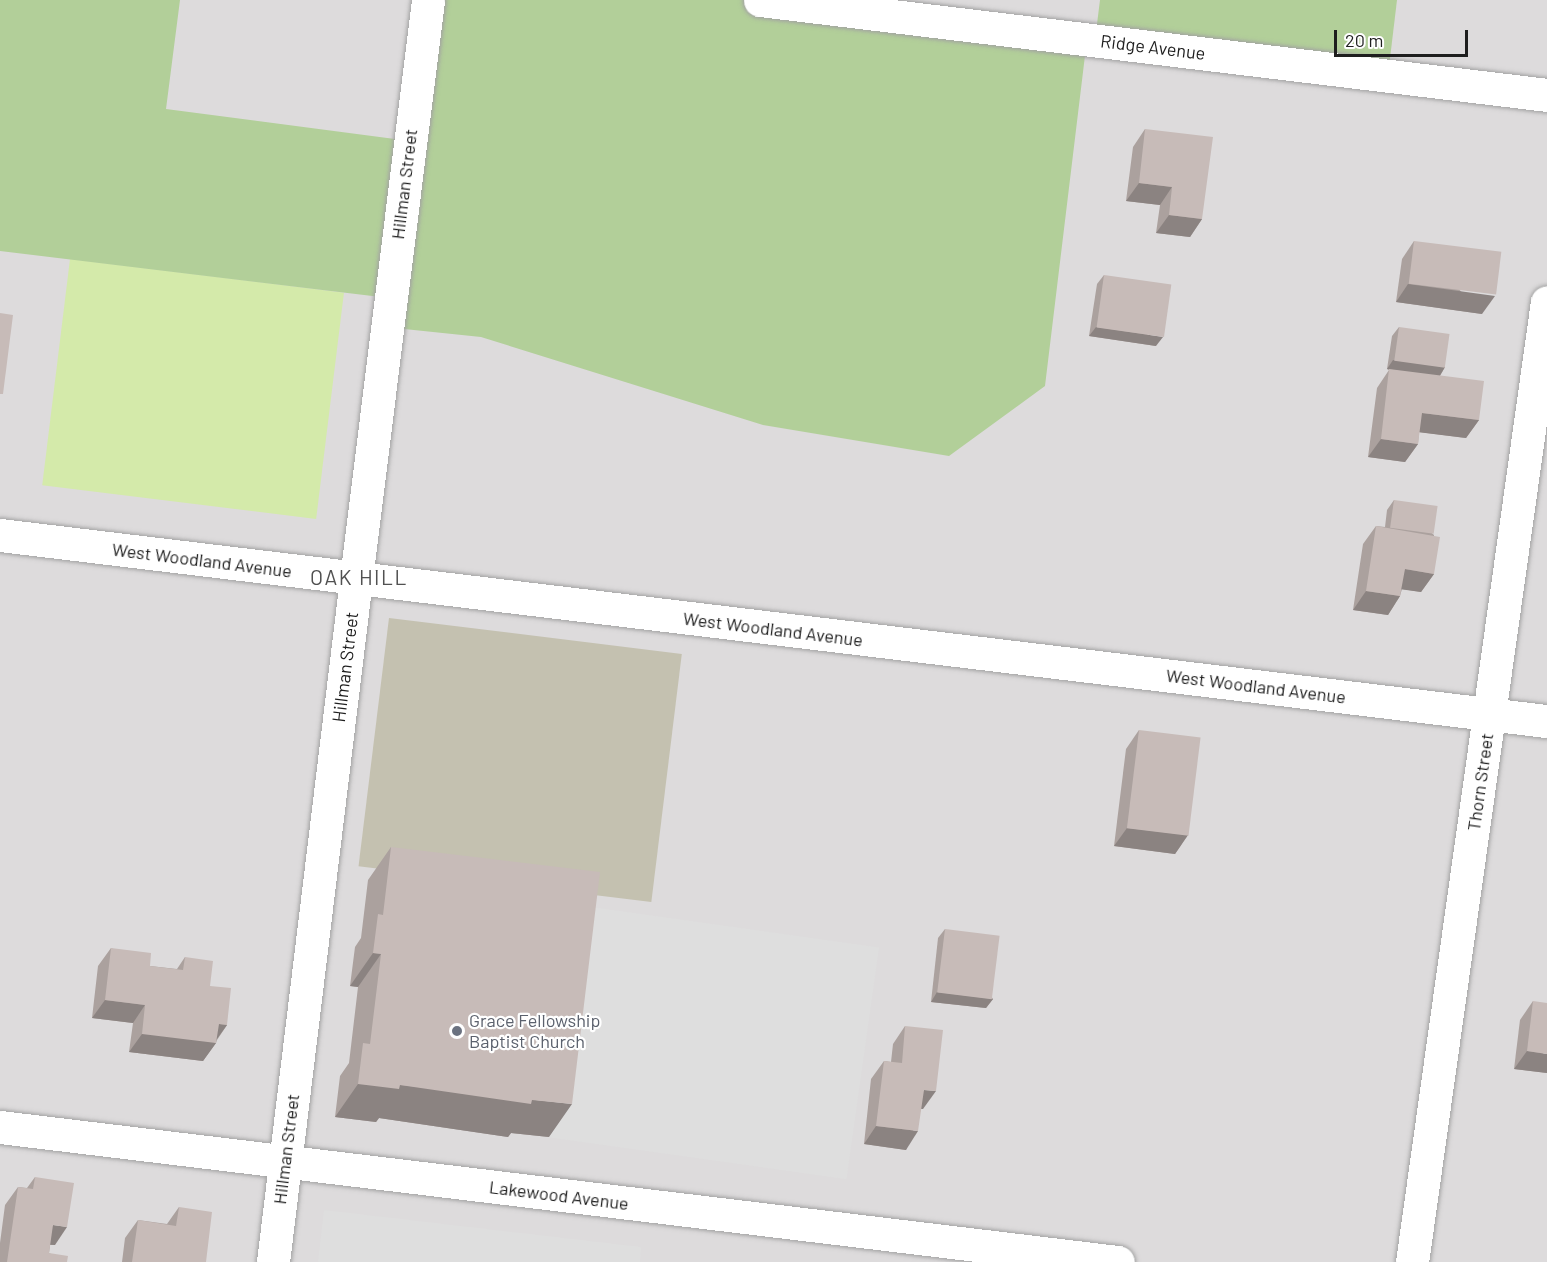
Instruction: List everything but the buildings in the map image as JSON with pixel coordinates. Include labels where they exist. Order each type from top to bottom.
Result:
[{"type":"street","name":"Hillman Street","points":[[273,1262],[428,0]]},
{"type":"street","name":"Ridge Avenue","points":[[760,0],[1547,95]]},
{"type":"street","name":"Thorn Street","points":[[1412,1262],[1547,302]]},
{"type":"street","name":"West Woodland Avenue","points":[[0,535],[1547,721]]},
{"type":"street","name":"Lakewood Avenue","points":[[0,1127],[1118,1262]]},
{"type":"shaded area","points":[[0,0],[1547,0],[1547,1262],[0,1262]]},
{"type":"shaded area","points":[[389,618],[682,654],[651,902],[359,866]]},
{"type":"shaded area","points":[[577,905],[879,947],[846,1179],[544,1137]]},
{"type":"shaded area","points":[[324,1210],[641,1247],[640,1262],[318,1262]]},
{"type":"green space","points":[[0,0],[180,0],[166,109],[410,141],[428,0],[831,0],[1087,39],[1045,386],[949,456],[763,425],[481,337],[385,327],[389,298],[0,251]]},
{"type":"green space","points":[[1100,0],[1397,0],[1388,75],[1095,40]]},
{"type":"green space","points":[[70,259],[344,293],[316,519],[42,485]]},
{"type":"place","name":"Grace Fellowship Baptist Church","points":[[457,1031]]},
{"type":"district","name":"OAK HILL","points":[[359,577]]}]
